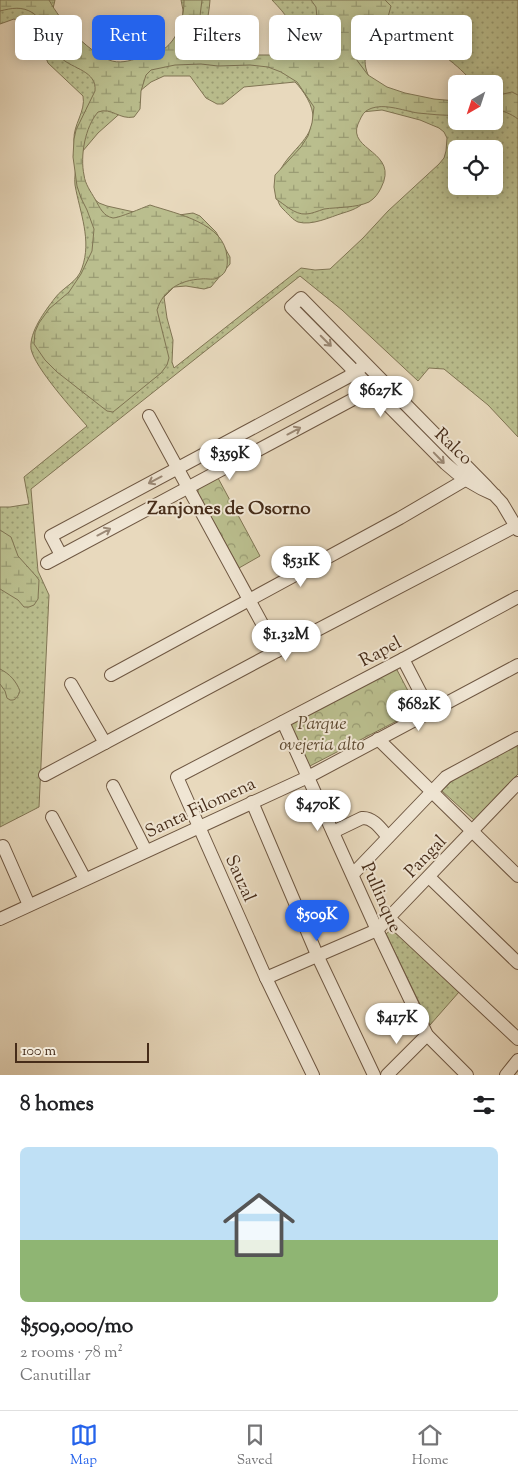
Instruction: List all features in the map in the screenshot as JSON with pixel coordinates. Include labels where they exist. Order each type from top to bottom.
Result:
[{"type":"street","name":"Ralco","points":[[296,302],[361,368],[381,379],[470,477]]},
{"type":"street","name":"Ralco","points":[[361,368],[371,388],[446,464],[470,477],[495,495],[517,528]]},
{"type":"street","points":[[61,556],[51,536],[361,368]]},
{"type":"street","points":[[47,563],[358,397],[381,379]]},
{"type":"street","points":[[149,416],[277,651]]},
{"type":"street","points":[[209,451],[220,470]]},
{"type":"street","points":[[111,675],[400,518],[470,477]]},
{"type":"street","points":[[45,775],[277,651],[517,528]]},
{"type":"street","name":"Rapel","points":[[177,777],[518,597]]},
{"type":"street","points":[[403,659],[430,711]]},
{"type":"street","name":"Santa Filomena","points":[[0,919],[308,776],[518,665]]},
{"type":"street","points":[[71,684],[105,743]]},
{"type":"street","name":"Pullinque","points":[[283,722],[427,1035],[468,1075]]},
{"type":"street","points":[[352,874],[446,777],[518,738]]},
{"type":"street","points":[[378,739],[518,876]]},
{"type":"street","name":"Sauzal","points":[[177,777],[266,978],[313,1075]]},
{"type":"street","points":[[113,786],[146,851]]},
{"type":"street","name":"Pangal","points":[[266,978],[378,930],[472,831],[516,789]]},
{"type":"street","points":[[252,802],[318,956],[374,1075]]},
{"type":"street","points":[[52,816],[85,879]]},
{"type":"street","points":[[333,832],[366,817],[371,819],[388,837]]},
{"type":"street","points":[[4,846],[29,905]]},
{"type":"street","points":[[429,877],[518,963]]},
{"type":"street","points":[[390,918],[518,1039]]},
{"type":"street","points":[[387,1075],[427,1035]]},
{"type":"street","points":[[506,1075],[518,1060]]},
{"type":"green space","points":[[0,0],[55,0],[52,13],[54,15],[15,15],[14,19],[0,24]]},
{"type":"green space","points":[[0,0],[49,0],[59,15],[35,15],[21,8],[0,11]]},
{"type":"green space","points":[[181,0],[210,0],[208,15],[183,15]]},
{"type":"green space","points":[[184,0],[202,0],[200,15],[183,15]]},
{"type":"green space","points":[[272,0],[518,0],[518,437],[488,405],[444,369],[429,368],[418,381],[342,310],[300,276],[31,489],[38,571],[49,595],[39,807],[0,827],[0,507],[29,504],[24,477],[87,426],[39,367],[31,349],[32,336],[38,322],[58,294],[74,281],[80,273],[86,247],[84,226],[75,185],[74,140],[75,129],[83,107],[83,96],[47,60],[82,60],[82,42],[92,52],[92,60],[101,60],[111,70],[143,60],[165,60],[165,53],[175,40],[175,60],[259,60],[259,58],[269,57],[269,60],[341,60],[341,15],[285,15]],"holes":[[[351,15],[472,15],[472,60],[449,60],[465,75],[503,75],[503,130],[448,130],[448,107],[425,106],[371,80],[366,68],[365,60],[351,60]],[[164,76],[190,76],[206,98],[217,104],[223,104],[244,87],[295,82],[310,104],[313,114],[312,126],[309,133],[281,169],[278,177],[277,192],[280,205],[298,222],[315,222],[350,211],[360,206],[377,184],[345,123],[362,112],[382,110],[420,120],[439,128],[447,138],[444,158],[439,164],[388,211],[330,269],[315,270],[301,268],[174,368],[172,362],[173,340],[164,297],[174,287],[186,286],[204,289],[211,287],[230,264],[230,257],[216,232],[200,216],[193,213],[172,216],[134,212],[107,206],[99,203],[88,194],[79,173],[82,152],[98,133],[125,109],[140,91],[151,82]]]},
{"type":"green space","points":[[311,0],[385,0],[391,6],[389,15],[351,15],[351,60],[357,60],[368,75],[387,87],[405,93],[448,100],[448,115],[418,113],[392,107],[378,107],[366,111],[358,124],[357,133],[360,140],[384,166],[385,176],[380,190],[373,199],[364,204],[302,214],[276,199],[275,175],[301,147],[308,136],[314,107],[297,82],[281,72],[268,67],[250,65],[218,66],[201,64],[175,65],[151,70],[146,75],[141,91],[140,109],[134,117],[124,117],[107,111],[98,112],[87,134],[83,151],[83,167],[87,185],[102,211],[113,218],[150,205],[186,216],[209,228],[218,236],[224,245],[227,260],[225,271],[217,278],[186,281],[173,287],[163,297],[157,310],[169,358],[167,365],[161,373],[113,412],[107,411],[57,372],[45,360],[34,344],[35,332],[39,323],[49,309],[69,292],[81,274],[92,251],[94,229],[77,186],[73,157],[76,130],[95,91],[95,84],[83,71],[64,60],[82,60],[82,41],[92,50],[92,60],[120,62],[165,60],[165,48],[175,36],[175,60],[259,60],[259,55],[269,55],[269,60],[341,60],[341,15],[317,15],[316,7]]},
{"type":"green space","points":[[512,92],[518,95],[518,119],[503,112],[503,94]]},
{"type":"green space","points":[[218,478],[260,556],[239,568],[198,493],[198,489]]},
{"type":"green space","points":[[0,530],[11,537],[18,556],[39,580],[38,599],[34,605],[24,607],[18,600],[0,589]]},
{"type":"green space","name":"Parque ovejeria alto","points":[[396,668],[418,710],[308,767],[288,723]]},
{"type":"green space","points":[[0,669],[15,681],[20,691],[14,700],[7,698],[0,684]]},
{"type":"green space","points":[[518,744],[518,774],[474,820],[442,791],[453,780]]},
{"type":"green space","points":[[392,929],[459,992],[430,1025],[386,934]]},
{"type":"district","name":"Zanjones de Osorno","points":[[229,507]]}]
